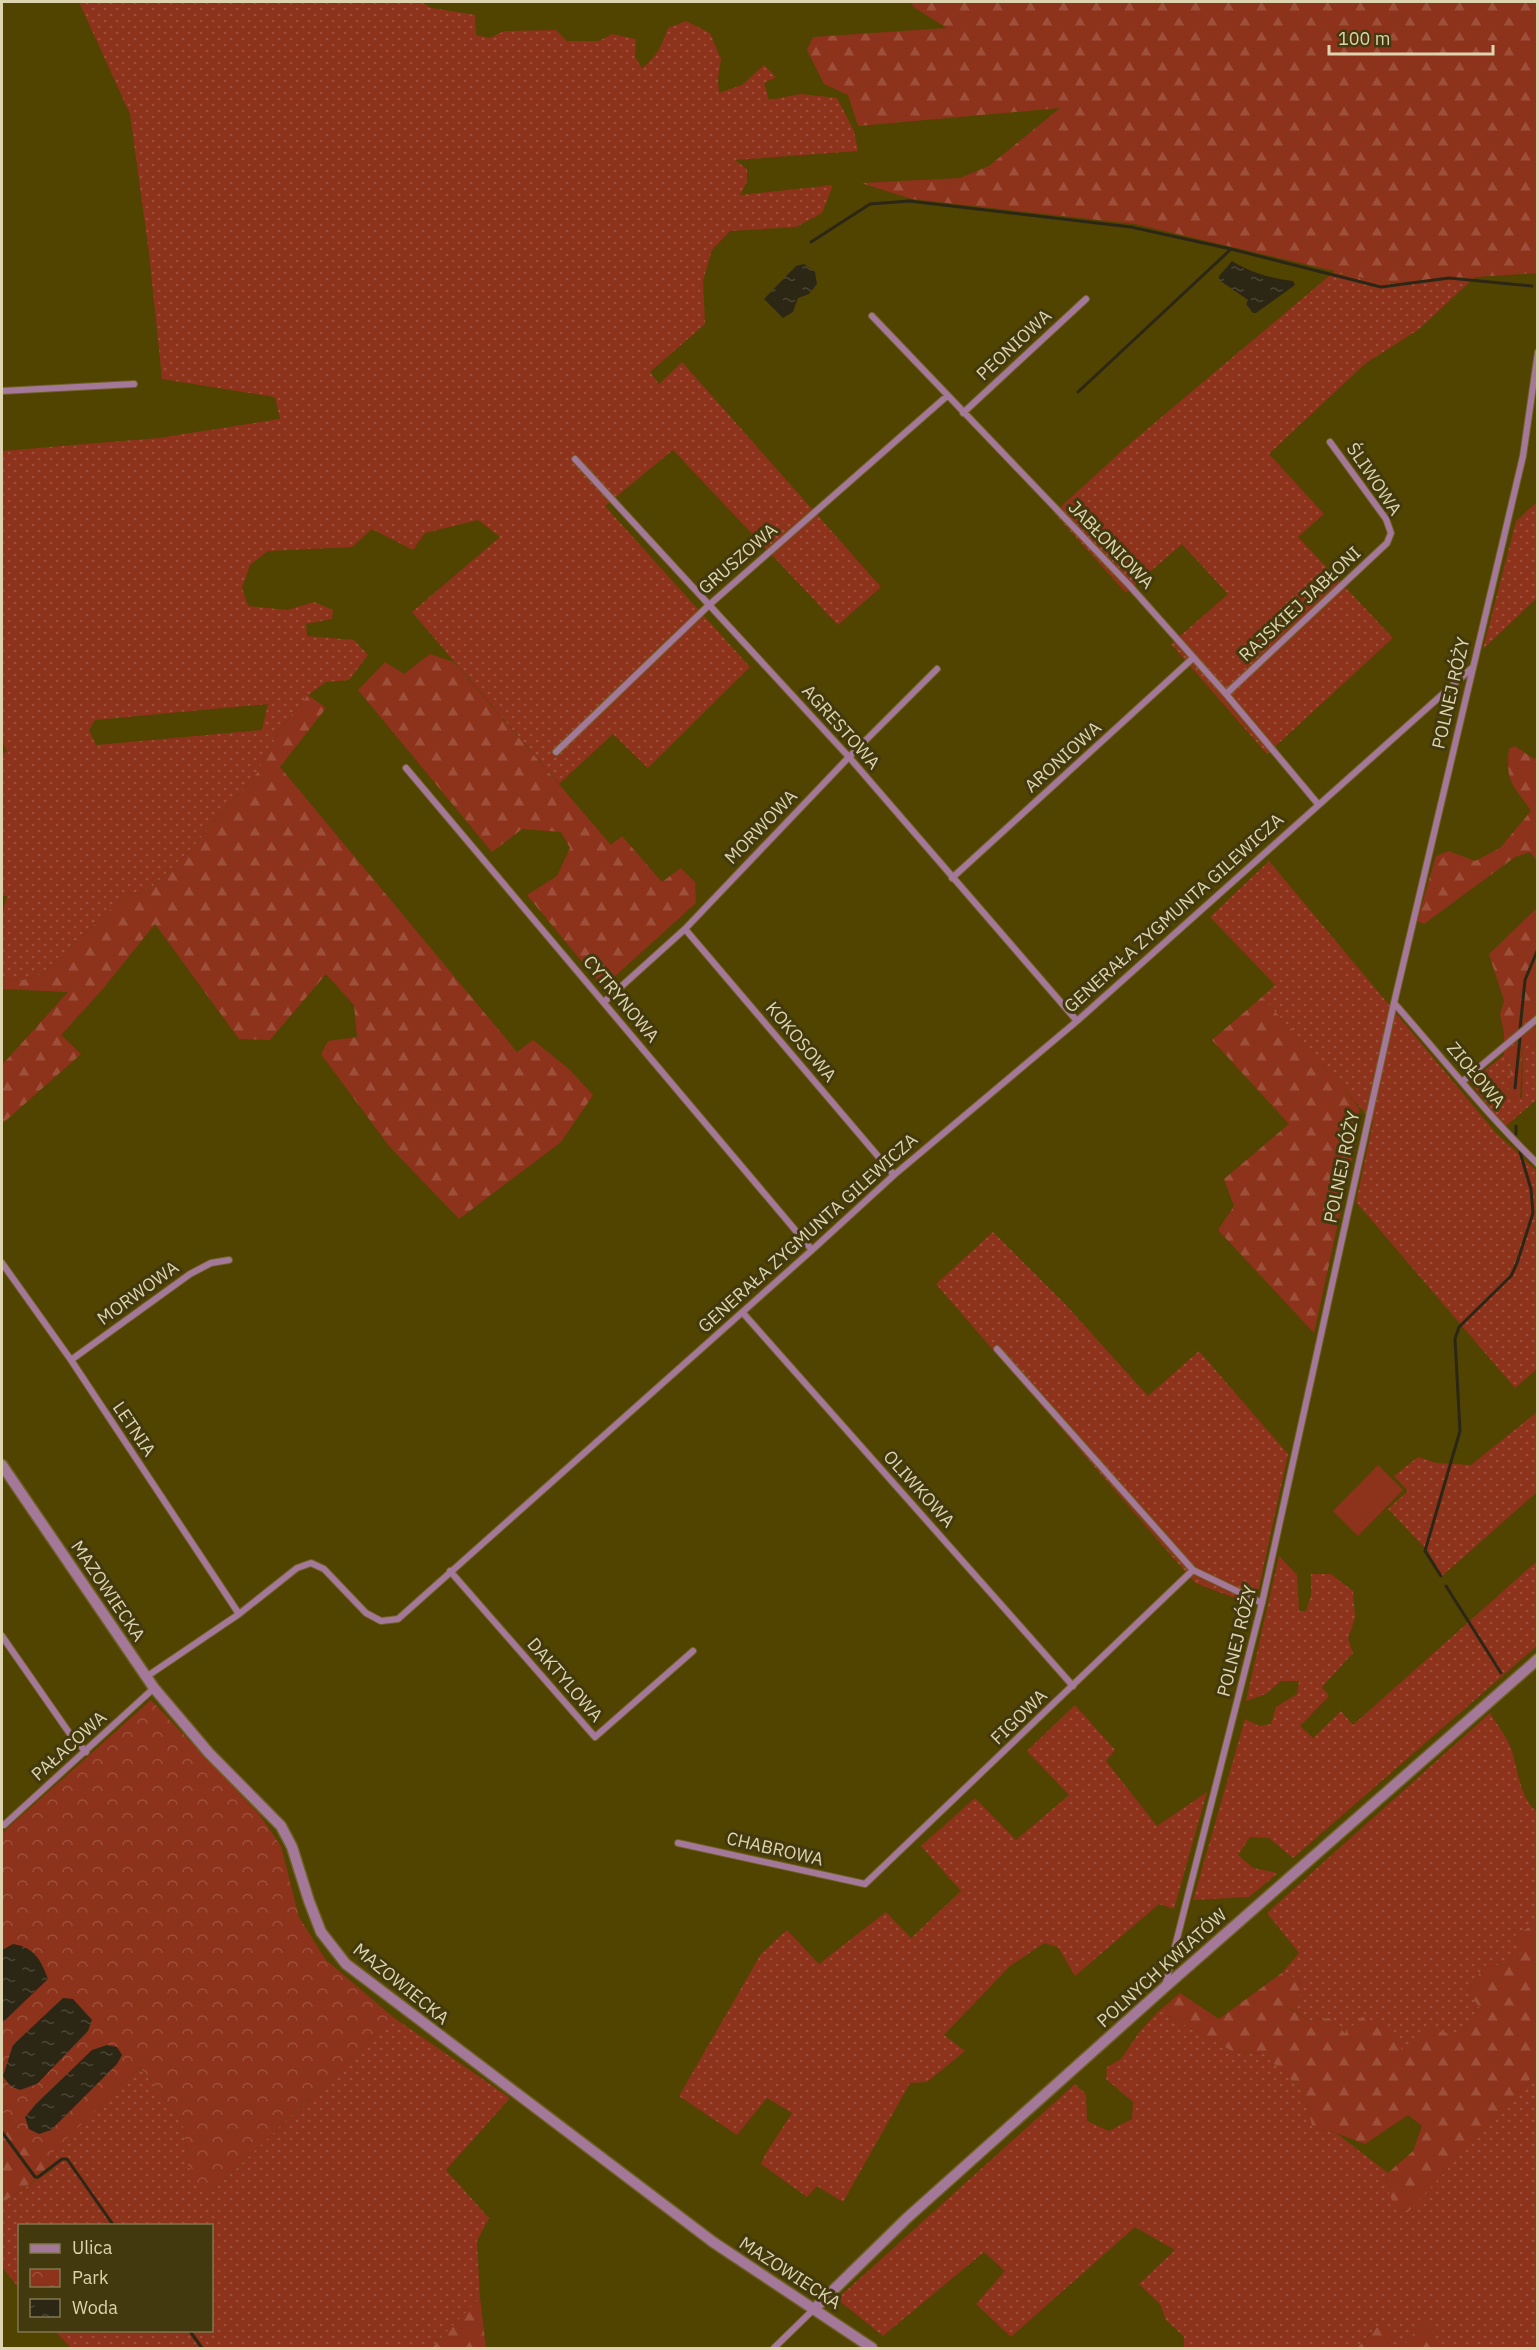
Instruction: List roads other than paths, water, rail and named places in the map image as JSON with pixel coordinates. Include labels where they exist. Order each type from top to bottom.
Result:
[{"type":"street","name":"PEONIOWA","points":[[963,413],[1086,299]]},
{"type":"street","name":"JABŁONIOWA","points":[[872,316],[1129,585],[1226,694],[1318,804]]},
{"type":"street","name":"POLNEJ RÓŻY","points":[[1165,1987],[1262,1603],[1394,1003],[1523,456],[1538,352]]},
{"type":"street","points":[[2,391],[134,384]]},
{"type":"street","name":"GRUSZOWA","points":[[556,752],[709,605],[947,396]]},
{"type":"street","name":"ŚLIWOWA","points":[[1330,442],[1386,519],[1391,533]]},
{"type":"street","name":"AGRESTOWA","points":[[575,459],[849,757],[1077,1021]]},
{"type":"street","name":"RAJSKIEJ JABŁONI","points":[[1226,694],[1387,543],[1391,533]]},
{"type":"street","name":"ARONIOWA","points":[[952,878],[1193,658]]},
{"type":"street","name":"GENERAŁA ZYGMUNTA GILEWICZA","points":[[146,1677],[239,1614],[297,1568],[311,1563],[324,1569],[366,1613],[381,1621],[398,1619],[743,1313],[894,1175],[1077,1021],[1473,667]]},
{"type":"street","name":"MORWOWA","points":[[604,1002],[685,929],[849,757],[937,669]]},
{"type":"street","name":"CYTRYNOWA","points":[[406,768],[813,1250]]},
{"type":"street","name":"KOKOSOWA","points":[[685,929],[894,1175]]},
{"type":"street","name":"ZIOŁOWA","points":[[1394,1003],[1463,1081],[1502,1130],[1538,1164]]},
{"type":"street","points":[[1463,1081],[1538,1018]]},
{"type":"street","name":"MORWOWA","points":[[70,1360],[190,1274],[211,1263],[228,1260]]},
{"type":"street","name":"LETNIA","points":[[2,1263],[70,1360],[239,1614]]},
{"type":"street","name":"OLIWKOWA","points":[[743,1313],[1073,1686]]},
{"type":"street","points":[[997,1349],[1193,1570],[1262,1603]]},
{"type":"street","name":"MAZOWIECKA","points":[[2,1465],[154,1688],[204,1747],[280,1826],[295,1853],[321,1932],[346,1964],[688,2224],[742,2263],[814,2308],[872,2349]]},
{"type":"street","name":"FIGOWA","points":[[865,1884],[1193,1570]]},
{"type":"street","name":"DAKTYLOWA","points":[[450,1571],[595,1737],[693,1651]]},
{"type":"street","points":[[2,1636],[70,1734],[86,1752]]},
{"type":"street","name":"POLNYCH KWIATÓW","points":[[814,2308],[907,2218],[1165,1987],[1538,1659]]},
{"type":"street","name":"PAŁACOWA","points":[[3,1825],[154,1688]]},
{"type":"street","name":"CHABROWA","points":[[678,1843],[865,1884]]},
{"type":"street","points":[[774,2349],[814,2308]]},
{"type":"water","points":[[1232,261],[1261,274],[1293,281],[1295,285],[1253,313],[1246,304],[1248,300],[1219,280],[1219,276]]},
{"type":"water","points":[[804,264],[815,272],[817,284],[809,294],[798,298],[793,312],[783,318],[764,299],[796,266]]},
{"type":"water","points":[[13,1944],[26,1948],[36,1956],[48,1979],[2,2023],[2,1950]]},
{"type":"water","points":[[63,1998],[73,1999],[92,2020],[88,2031],[37,2084],[20,2090],[10,2086],[3,2076],[13,2045]]},
{"type":"water","points":[[107,2045],[117,2047],[122,2055],[117,2064],[51,2130],[39,2134],[29,2129],[25,2117],[36,2104],[92,2050]]},
{"type":"waterway","points":[[811,242],[870,204],[909,201],[1131,227],[1231,249],[1381,287],[1449,278],[1532,286]]},
{"type":"waterway","points":[[1078,392],[1230,250]]},
{"type":"waterway","points":[[1520,1029],[1525,980],[1538,949]]},
{"type":"waterway","points":[[1515,1088],[1520,1038]]},
{"type":"waterway","points":[[1516,1126],[1516,1134]]},
{"type":"waterway","points":[[1441,1576],[1425,1551],[1460,1431],[1455,1339],[1459,1327],[1511,1276],[1517,1263],[1533,1213],[1531,1189],[1520,1152]]},
{"type":"waterway","points":[[1446,1586],[1501,1673]]},
{"type":"waterway","points":[[2,2132],[35,2177],[62,2159],[67,2159],[113,2224]]},
{"type":"waterway","points":[[190,2332],[202,2348]]}]
